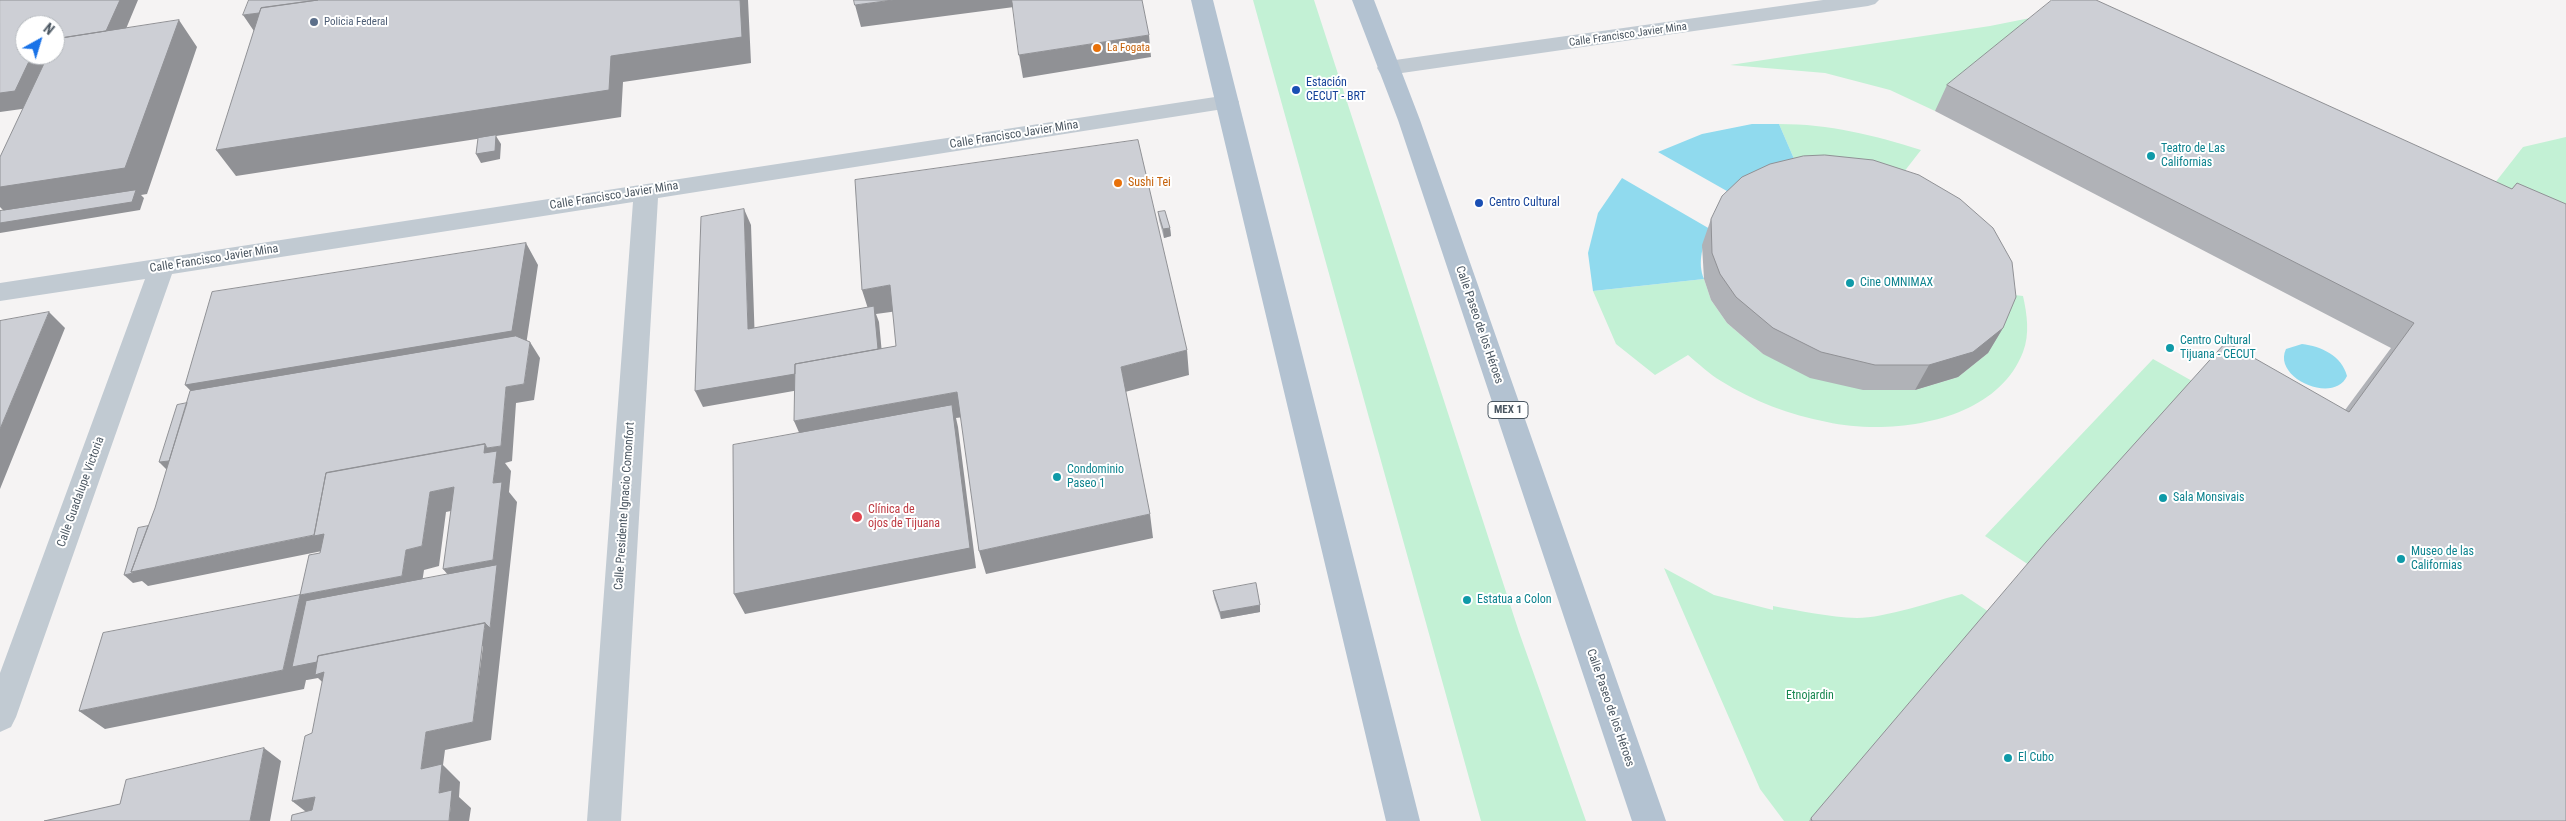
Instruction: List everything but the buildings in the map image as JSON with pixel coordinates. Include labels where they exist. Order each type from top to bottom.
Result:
[{"type":"main road","points":[[1202,0],[1403,821]]},
{"type":"main road","name":"Calle Paseo de los Héroes","points":[[1363,0],[1409,120],[1649,821]]},
{"type":"street","name":"Calle Francisco Javier Mina","points":[[1388,68],[1868,0]]},
{"type":"street","name":"Calle Francisco Javier Mina","points":[[0,292],[1228,102]]},
{"type":"street","name":"Calle Presidente Ignacio Comonfort","points":[[604,821],[646,191]]},
{"type":"street","name":"Calle Guadalupe Victoria","points":[[0,717],[162,267]]},
{"type":"green space","points":[[1253,0],[1314,0],[1519,632],[1586,821],[1481,821]]},
{"type":"green space","points":[[2055,13],[1935,111],[1890,90],[1825,73],[1730,65],[1990,26]]},
{"type":"green space","points":[[1779,124],[1816,126],[1851,131],[1921,150],[1900,177],[1804,182]]},
{"type":"green space","points":[[2566,137],[2566,242],[2480,202],[2523,147]]},
{"type":"green space","points":[[1704,279],[1711,300],[1727,323],[1763,354],[1915,390],[1958,377],[1988,353],[1998,293],[2023,296],[2026,310],[2027,338],[2023,352],[2009,376],[1990,395],[1966,409],[1939,419],[1910,425],[1853,426],[1827,422],[1786,411],[1746,395],[1708,372],[1688,355],[1655,375],[1616,344],[1593,291]]},
{"type":"green space","points":[[2153,359],[2194,382],[2029,565],[1985,536]]},
{"type":"green space","name":"Etnojardin","points":[[1664,568],[1714,595],[1773,610],[1773,606],[1815,614],[1857,618],[1895,612],[1962,594],[1989,612],[1811,821],[1784,821],[1760,789]]},
{"type":"water","points":[[1752,124],[1779,124],[1804,182],[1741,199],[1658,152],[1702,134]]},
{"type":"water","points":[[1622,178],[1710,229],[1703,247],[1701,260],[1704,279],[1593,291],[1588,253],[1598,213]]},
{"type":"water","points":[[2302,344],[2330,353],[2341,363],[2347,376],[2340,384],[2330,388],[2318,388],[2296,378],[2288,370],[2284,360],[2286,349]]},
{"type":"place","name":"Policia Federal","points":[[314,22]]},
{"type":"place","name":"La Fogata","points":[[1097,48]]},
{"type":"place","name":"Estación CECUT - BRT","points":[[1296,90]]},
{"type":"place","name":"Teatro de Las Californias","points":[[2151,156]]},
{"type":"place","name":"Sushi Tei","points":[[1118,183]]},
{"type":"place","name":"Centro Cultural","points":[[1479,203]]},
{"type":"place","name":"Cine OMNIMAX","points":[[1850,283]]},
{"type":"place","name":"Centro Cultural Tijuana - CECUT","points":[[2170,348]]},
{"type":"place","name":"Condominio Paseo 1","points":[[1057,477]]},
{"type":"place","name":"Sala Monsivais","points":[[2163,498]]},
{"type":"place","name":"Clínica de ojos de Tijuana","points":[[857,517]]},
{"type":"place","name":"Museo de las Californias","points":[[2401,559]]},
{"type":"place","name":"Estatua a Colon","points":[[1467,600]]},
{"type":"place","name":"El Cubo","points":[[2008,758]]}]
